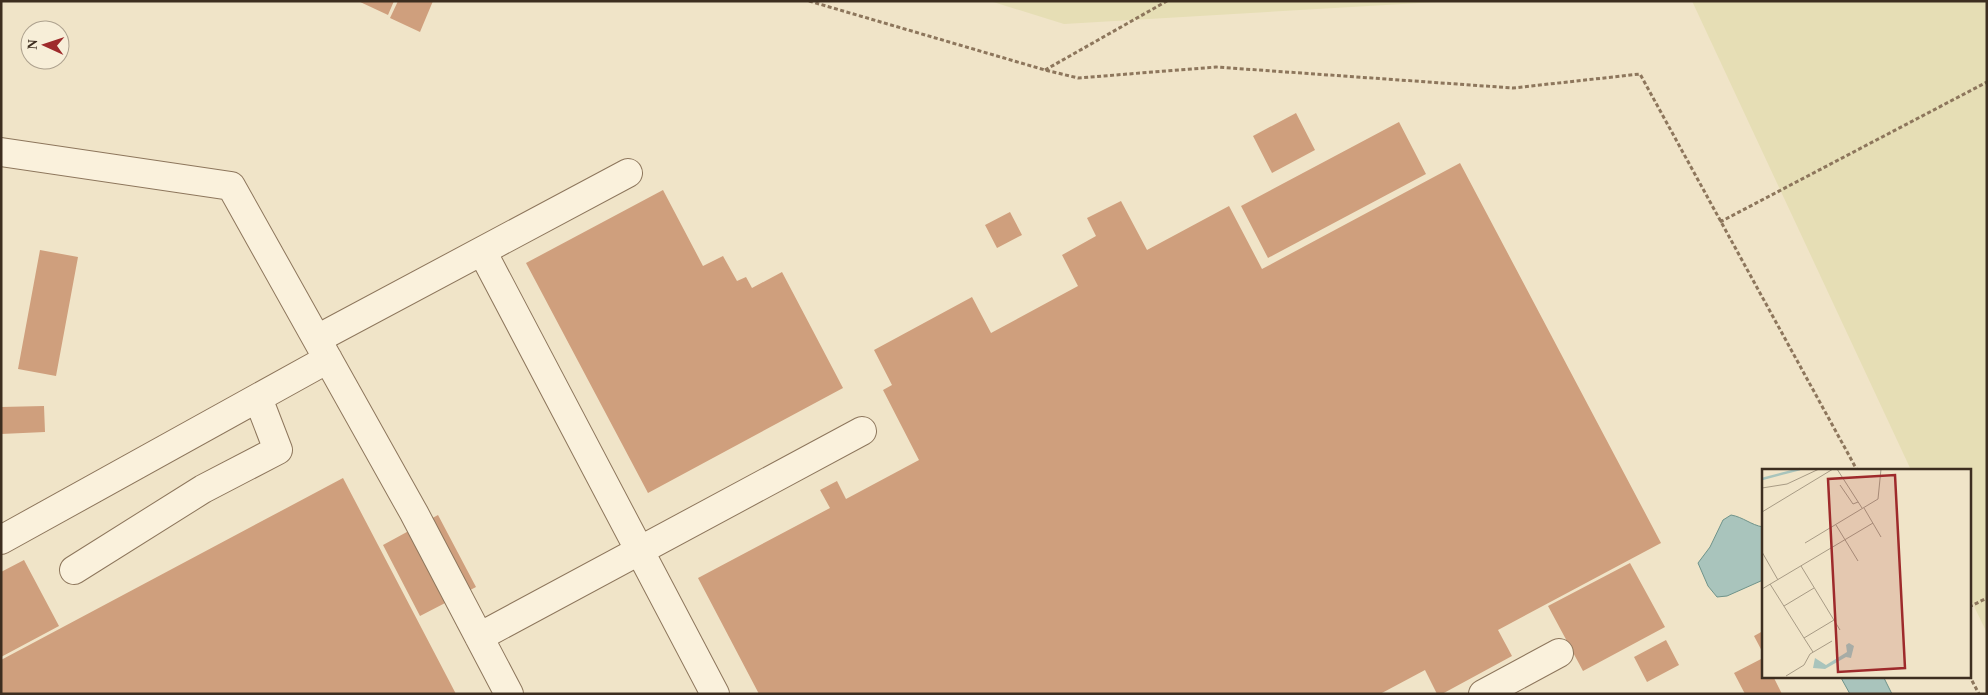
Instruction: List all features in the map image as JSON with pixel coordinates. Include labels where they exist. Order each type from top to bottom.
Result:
[{"type":"lane","points":[[1,152],[231,186],[414,513],[509,694]]},
{"type":"lane","points":[[1,540],[258,398],[323,349],[482,251],[628,173]]},
{"type":"lane","points":[[482,251],[715,694]]},
{"type":"lane","points":[[74,570],[202,489],[278,450],[258,398]]},
{"type":"lane","points":[[479,637],[862,432]]},
{"type":"lane","points":[[1483,694],[1559,653]]},
{"type":"path","points":[[810,1],[1078,78],[1216,67],[1513,88],[1640,74],[1856,469]]},
{"type":"path","points":[[1045,70],[1167,1]]},
{"type":"path","points":[[1720,222],[1987,82]]},
{"type":"path","points":[[1970,606],[1987,598]]},
{"type":"path","points":[[1970,677],[1979,694]]},
{"type":"shaded area","points":[[990,1],[1454,1],[1064,24]]},
{"type":"shaded area","points":[[1692,1],[1987,1],[1987,633],[1970,598],[1970,469],[1911,469]]},
{"type":"water","points":[[1731,515],[1762,527],[1762,580],[1727,596],[1717,597],[1708,586],[1698,563],[1710,547],[1723,520]]},
{"type":"water","points":[[1841,678],[1884,678],[1892,694],[1850,694]]},
{"type":"building","points":[[358,1],[394,1],[388,15]]},
{"type":"building","points":[[398,1],[433,1],[420,32],[390,18]]},
{"type":"building","points":[[1296,113],[1315,150],[1272,173],[1253,136]]},
{"type":"building","points":[[1399,122],[1426,174],[1268,258],[1241,206]]},
{"type":"building","points":[[1460,163],[1661,543],[1498,630],[1512,656],[1442,694],[1437,694],[1425,670],[1380,694],[759,694],[698,578],[830,508],[820,490],[837,481],[846,499],[919,460],[883,390],[892,385],[874,350],[972,297],[991,333],[1078,286],[1062,255],[1096,236],[1087,218],[1121,201],[1147,250],[1229,206],[1262,269]]},
{"type":"building","points":[[663,190],[703,266],[723,256],[737,281],[746,277],[752,288],[782,272],[843,388],[648,493],[526,263]]},
{"type":"building","points":[[1010,212],[1022,235],[997,248],[985,225]]},
{"type":"building","points":[[40,250],[78,257],[56,376],[18,369]]},
{"type":"building","points":[[44,406],[45,432],[1,434],[1,407]]},
{"type":"building","points":[[343,478],[456,694],[1,694],[1,660]]},
{"type":"building","points":[[438,515],[476,587],[420,616],[383,545]]},
{"type":"building","points":[[24,560],[59,626],[1,657],[1,572]]},
{"type":"building","points":[[1630,563],[1665,627],[1583,671],[1548,606]]},
{"type":"building","points":[[1762,632],[1762,651],[1754,636]]},
{"type":"building","points":[[1666,640],[1679,665],[1647,682],[1634,657]]},
{"type":"building","points":[[1762,659],[1762,678],[1774,678],[1782,694],[1745,694],[1734,673]]}]
